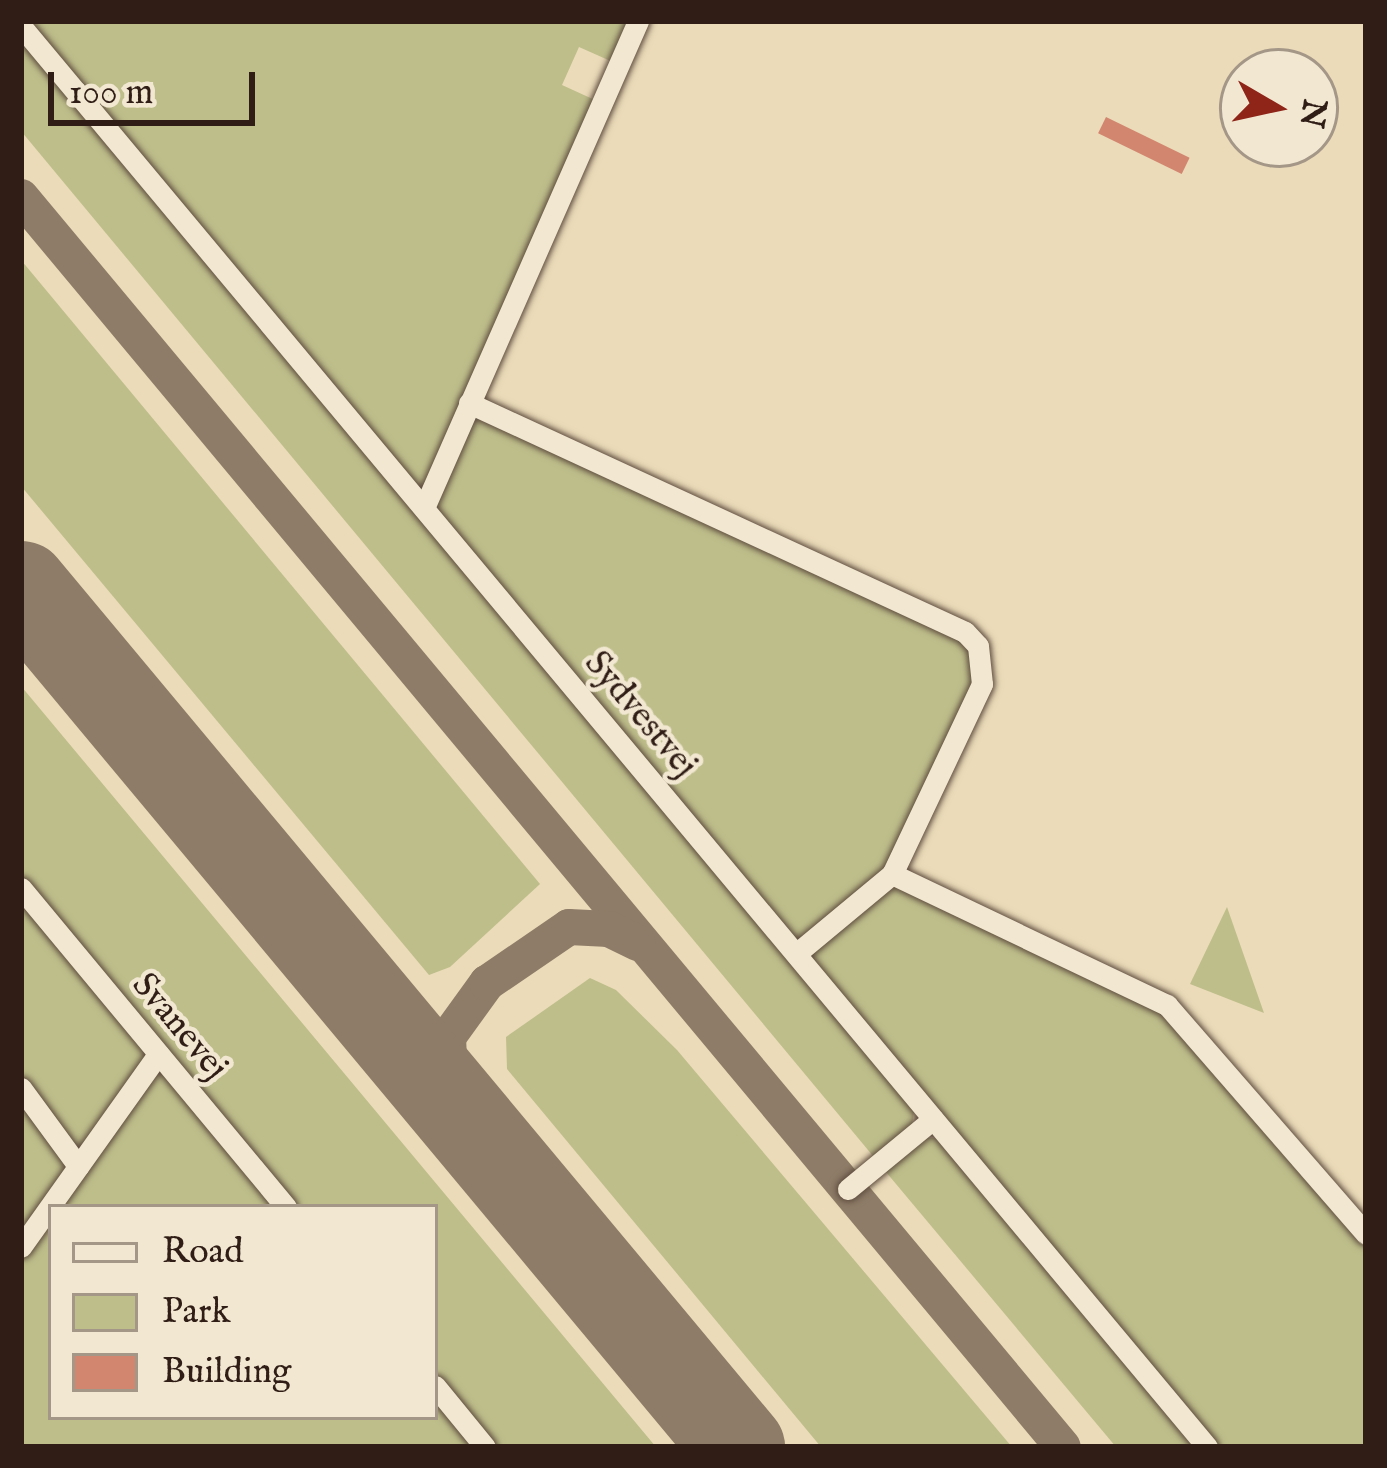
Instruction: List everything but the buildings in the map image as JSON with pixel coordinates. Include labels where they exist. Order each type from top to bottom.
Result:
[{"type":"lane","points":[[424,508],[638,21]]},
{"type":"lane","name":"Sydvestvej","points":[[21,26],[1207,1447]]},
{"type":"lane","points":[[469,403],[965,632],[978,646],[982,685],[892,874],[796,953]]},
{"type":"lane","points":[[892,874],[1167,1005],[1366,1234]]},
{"type":"lane","name":"Svanevej","points":[[21,888],[283,1204]]},
{"type":"lane","points":[[51,1204],[158,1054]]},
{"type":"lane","points":[[21,1088],[78,1166]]},
{"type":"lane","points":[[848,1189],[933,1118]]},
{"type":"lane","points":[[21,1246],[48,1208]]},
{"type":"lane","points":[[438,1390],[485,1447]]},
{"type":"green space","points":[[26,21],[634,21],[615,63],[579,47],[562,85],[597,101],[425,494]]},
{"type":"green space","points":[[21,37],[915,1105],[912,1125],[873,1156],[21,131]]},
{"type":"green space","points":[[21,260],[540,884],[450,967],[429,975],[21,486]]},
{"type":"green space","points":[[469,412],[963,635],[979,671],[887,871],[798,945],[429,506]]},
{"type":"green space","points":[[21,686],[656,1447],[491,1447],[438,1384],[438,1204],[288,1204],[21,883]]},
{"type":"green space","points":[[892,881],[1171,1013],[1366,1240],[1366,1447],[1212,1447],[804,953]]},
{"type":"green space","points":[[21,895],[150,1050],[80,1153],[21,1084]]},
{"type":"green space","points":[[1227,907],[1264,1013],[1190,984]]},
{"type":"green space","points":[[590,978],[616,990],[677,1050],[1012,1447],[821,1447],[507,1069],[506,1037]]},
{"type":"green space","points":[[163,1071],[278,1204],[55,1204],[154,1072]]},
{"type":"green space","points":[[21,1095],[70,1160],[21,1240]]},
{"type":"green space","points":[[921,1137],[942,1139],[1199,1447],[1116,1447],[886,1172]]},
{"type":"green space","points":[[48,1214],[48,1420],[438,1420],[438,1397],[480,1447],[21,1447],[21,1252]]},
{"type":"taxiway","points":[[21,197],[1063,1447]]},
{"type":"taxiway","points":[[451,1103],[448,1037],[487,983],[569,927],[609,929],[638,943]]},
{"type":"runway","points":[[21,587],[738,1447]]}]
